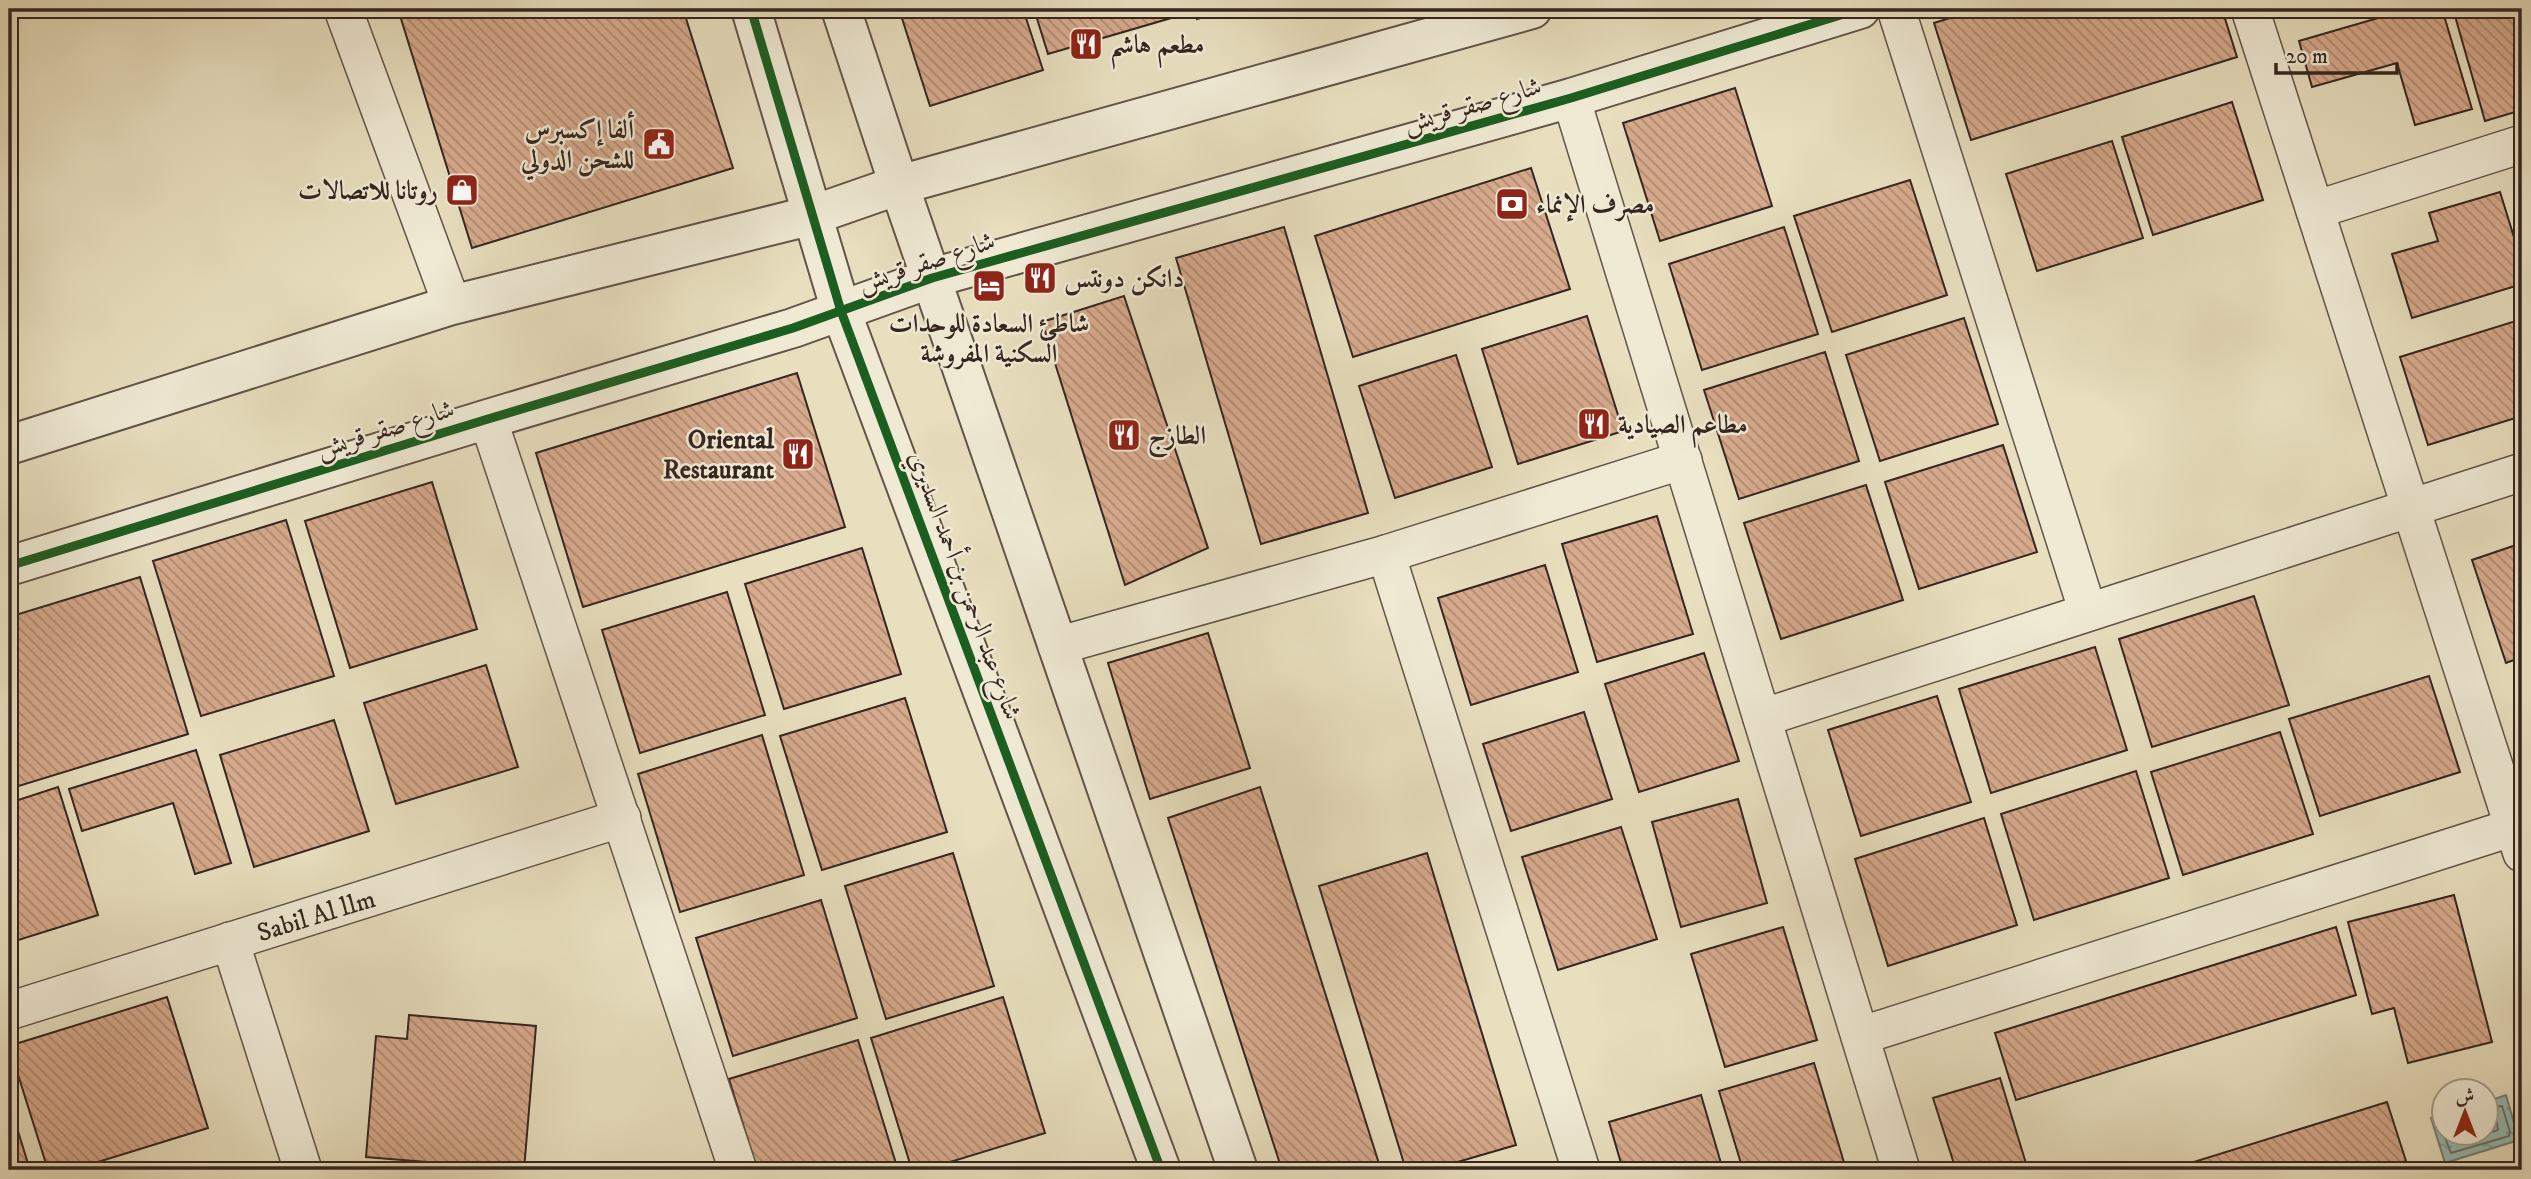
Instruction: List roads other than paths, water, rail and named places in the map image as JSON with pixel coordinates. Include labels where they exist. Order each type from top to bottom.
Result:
[{"type":"street","points":[[343,9],[452,306]]},
{"type":"street","name":"شارع عبد الرحمن بن أحمد السديري","points":[[751,9],[841,311],[1154,1168]]},
{"type":"street","points":[[841,9],[1238,1170]]},
{"type":"street","points":[[9,445],[452,306],[813,215],[899,185],[1532,9]]},
{"type":"street","name":"شارع صقر قريش","points":[[9,566],[780,332],[932,278],[1571,98],[1860,9]]},
{"type":"street","points":[[1896,9],[2088,612]]},
{"type":"street","points":[[1860,1036],[2518,840],[2250,9]]},
{"type":"street","points":[[1571,98],[1902,1170]]},
{"type":"street","points":[[2315,210],[2522,144]]},
{"type":"street","points":[[488,419],[738,1170]]},
{"type":"street","points":[[1057,646],[1386,554],[1683,460]]},
{"type":"street","points":[[1762,718],[2522,472]]},
{"type":"street","points":[[1386,554],[1581,1170]]},
{"type":"street","name":"Sabil Al llm","points":[[9,1011],[622,818]]},
{"type":"street","points":[[230,941],[303,1170]]},
{"type":"water","points":[[2506,1095],[2519,1140],[2500,1146],[2500,1097]]},
{"type":"water","points":[[2440,1148],[2493,1148],[2445,1163]]},
{"type":"place","name":"مطعم هاشم","points":[[1086,44]]},
{"type":"place","name":"ألفا إكسبرس للشحن الدولي","points":[[659,144]]},
{"type":"place","name":"روتانا للاتصالات","points":[[462,190]]},
{"type":"place","name":"مصرف الإنماء","points":[[1512,204]]},
{"type":"place","name":"دانكن دونتس","points":[[1040,278]]},
{"type":"place","name":"شاطئ السعادة للوحدات السكنية المفروشة","points":[[989,286]]},
{"type":"place","name":"مطاعم الصيادية","points":[[1594,424]]},
{"type":"place","name":"الطازج","points":[[1124,435]]},
{"type":"place","name":"Oriental Restaurant","points":[[798,454]]}]
